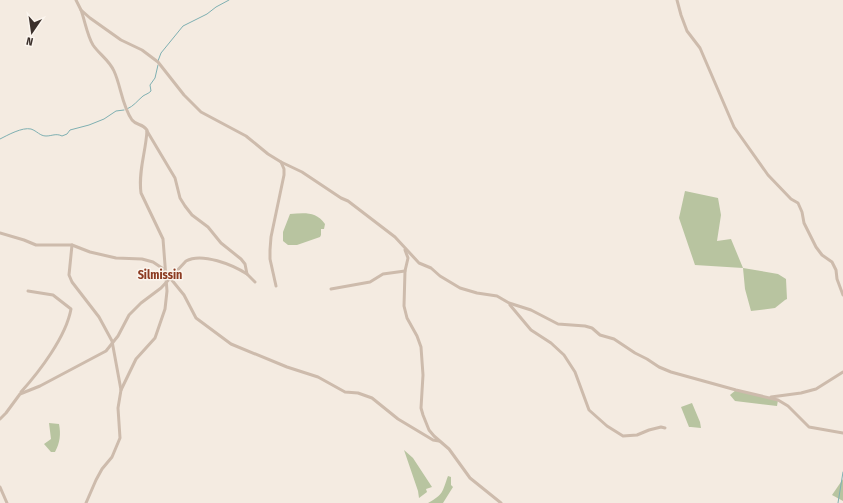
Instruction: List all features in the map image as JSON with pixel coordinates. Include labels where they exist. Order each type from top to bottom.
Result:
[{"type":"street","points":[[76,0],[93,44],[114,71],[131,118],[135,122],[143,125],[147,130],[175,178],[180,198],[192,215],[208,227],[221,243],[241,259],[245,264],[247,274]]},
{"type":"street","points":[[677,0],[687,31],[700,48],[734,127],[768,175],[791,199],[798,203],[802,212],[804,224],[816,247],[822,255],[832,262],[836,270],[837,279],[843,295]]},
{"type":"street","points":[[81,10],[121,40],[142,50],[158,62],[184,95],[201,112],[246,136],[268,154],[302,172],[348,201],[378,223],[399,241],[419,263],[431,268],[440,276],[460,288],[477,293],[496,295],[508,303],[531,330],[551,343],[564,355],[575,372],[586,404],[593,414],[617,433],[623,436],[637,435],[649,430],[665,428]]},
{"type":"street","points":[[86,503],[96,480],[112,456],[120,438],[118,408],[121,390],[136,359],[155,338],[165,309],[167,292],[163,238],[141,193],[140,185],[140,167],[147,130]]},
{"type":"street","points":[[276,286],[270,259],[270,250],[271,237],[284,175],[284,169],[281,162]]},
{"type":"street","points":[[0,233],[36,245],[72,245],[90,252],[116,258],[153,262],[165,272],[184,295],[196,318],[231,344],[287,368],[318,378],[345,392],[358,393],[372,398],[398,419],[434,440],[439,441]]},
{"type":"street","points":[[72,245],[69,277],[99,317],[113,343],[116,370],[121,390]]},
{"type":"street","points":[[404,247],[408,258],[405,271],[405,311],[421,347],[421,408],[429,430],[449,449],[470,478],[502,503]]},
{"type":"street","points":[[20,394],[40,386],[76,366],[103,354],[118,336],[129,315],[166,283],[183,262],[189,259],[198,258],[225,263],[247,274],[254,282]]},
{"type":"street","points":[[331,289],[370,282],[383,274],[405,271]]},
{"type":"street","points":[[0,419],[35,376],[58,342],[71,309],[53,295],[28,292]]},
{"type":"street","points":[[508,303],[531,310],[558,324],[592,328],[600,335],[614,339],[635,353],[647,358],[659,367],[671,372],[778,400],[788,406],[809,427],[843,433]]},
{"type":"street","points":[[767,397],[802,393],[816,389],[843,372]]},
{"type":"street","points":[[0,487],[7,503]]},
{"type":"green space","points":[[685,191],[718,198],[721,215],[717,241],[731,239],[743,268],[695,265],[679,218]]},
{"type":"green space","points":[[300,213],[318,217],[325,224],[324,229],[321,229],[320,237],[297,245],[288,245],[283,241],[283,232],[290,214]]},
{"type":"green space","points":[[743,268],[778,274],[786,279],[787,299],[775,308],[751,311],[745,289]]},
{"type":"green space","points":[[736,390],[778,400],[777,406],[735,401],[730,395]]},
{"type":"green space","points":[[692,403],[701,428],[689,427],[681,407]]},
{"type":"green space","points":[[49,423],[59,424],[60,438],[55,452],[51,452],[44,444],[51,439]]},
{"type":"green space","points":[[404,450],[413,458],[432,487],[426,489],[427,492],[419,498],[418,491]]},
{"type":"green space","points":[[448,476],[451,477],[451,485],[453,487],[443,503],[428,503],[440,495]]},
{"type":"green space","points":[[843,479],[843,501],[832,495]]},
{"type":"waterway","points":[[158,61],[161,53],[183,26],[207,14],[229,0]]},
{"type":"waterway","points":[[127,109],[151,91],[150,85],[155,78],[158,65]]},
{"type":"waterway","points":[[0,139],[23,129],[31,129],[44,136],[62,136],[67,134],[70,130],[89,125],[104,119],[116,111],[124,110]]},
{"type":"waterway","points":[[838,503],[843,472]]},
{"type":"district","name":"Silmissin","points":[[160,275]]}]
